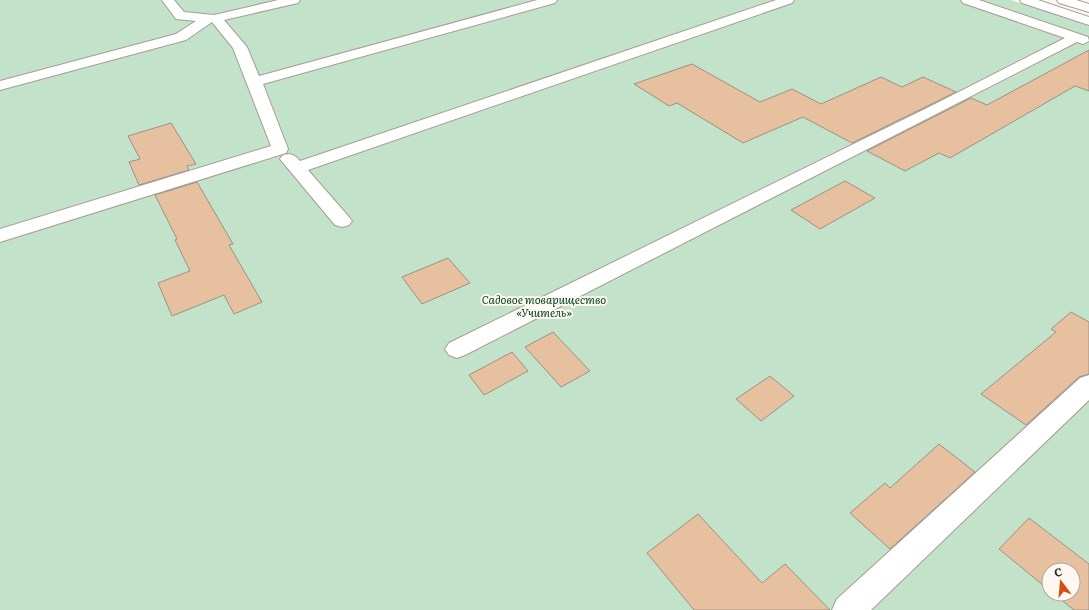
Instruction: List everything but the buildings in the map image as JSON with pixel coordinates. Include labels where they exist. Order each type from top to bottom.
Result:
[{"type":"main road","points":[[168,0],[180,16],[212,18],[294,0]]},
{"type":"main road","points":[[254,82],[551,0]]},
{"type":"main road","points":[[298,168],[788,0]]},
{"type":"main road","points":[[967,0],[1082,40]]},
{"type":"main road","points":[[1026,0],[1089,21]]},
{"type":"main road","points":[[1062,0],[1089,8]]},
{"type":"main road","points":[[212,18],[240,48],[280,149],[298,168],[342,221]]},
{"type":"main road","points":[[0,86],[181,37],[212,18]]},
{"type":"main road","points":[[457,349],[1082,40]]},
{"type":"main road","points":[[0,236],[280,149]]},
{"type":"main road","points":[[848,610],[1089,385]]},
{"type":"green space","name":"Садовое товарищество «Учитель»","points":[[0,0],[1011,0],[1089,25],[1089,610],[0,610]]}]
